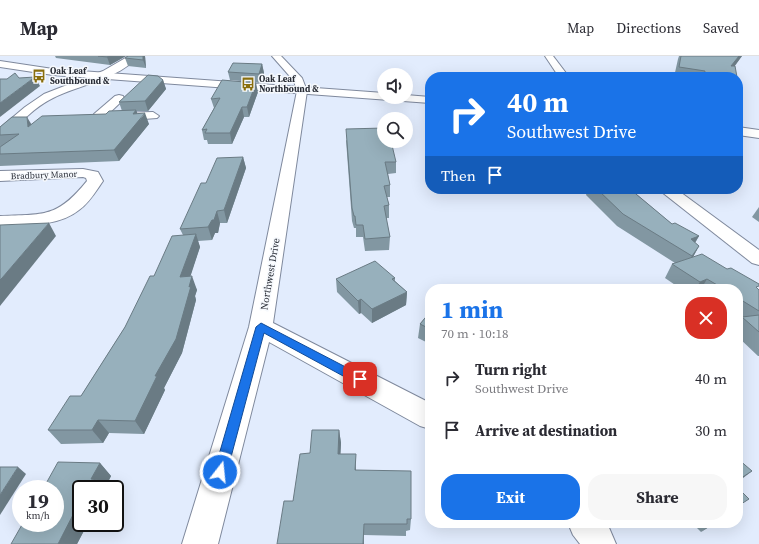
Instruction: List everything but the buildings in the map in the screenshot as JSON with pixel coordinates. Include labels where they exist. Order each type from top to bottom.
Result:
[{"type":"street","points":[[0,134],[47,97],[124,64],[134,56]]},
{"type":"street","points":[[276,56],[299,80],[302,91]]},
{"type":"street","points":[[549,56],[561,72]]},
{"type":"street","points":[[562,72],[564,58]]},
{"type":"street","points":[[0,64],[53,72],[98,76],[425,100]]},
{"type":"street","points":[[0,70],[14,66]]},
{"type":"street","name":"Northwest Drive","points":[[200,544],[261,327],[302,91]]},
{"type":"street","points":[[98,117],[119,98]]},
{"type":"street","points":[[83,118],[153,116]]},
{"type":"street","points":[[18,120],[37,119]]},
{"type":"street","points":[[743,132],[759,134]]},
{"type":"street","name":"Bradbury Manor","points":[[0,176],[83,173],[93,176],[95,181],[71,209],[55,216],[37,220],[0,221]]},
{"type":"street","points":[[673,194],[759,259]]},
{"type":"street","points":[[261,327],[425,414]]},
{"type":"street","points":[[590,528],[598,544]]},
{"type":"place","name":"Oak Leaf Southbound &","points":[[39,76]]},
{"type":"place","name":"Oak Leaf Northbound &","points":[[248,84]]},
{"type":"route","points":[[220,472],[261,327],[360,379]]}]
